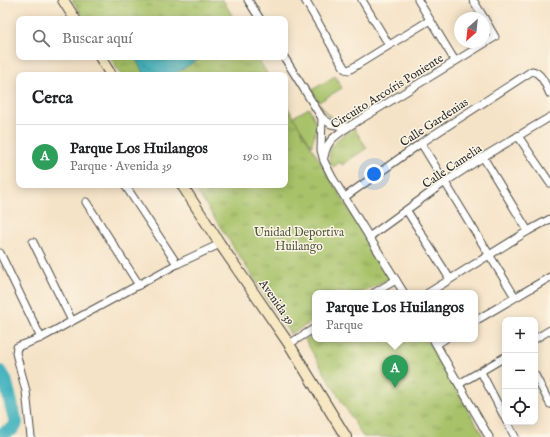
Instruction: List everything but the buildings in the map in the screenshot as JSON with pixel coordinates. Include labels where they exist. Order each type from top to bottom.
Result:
[{"type":"street","points":[[63,0],[73,16]]},
{"type":"street","points":[[248,0],[258,16]]},
{"type":"street","points":[[306,0],[345,69],[349,70],[430,20]]},
{"type":"street","points":[[362,0],[389,45]]},
{"type":"street","points":[[418,0],[455,61]]},
{"type":"street","points":[[473,0],[480,12]]},
{"type":"street","name":"Circuito Arcoíris Poniente","points":[[490,28],[495,37],[490,40]]},
{"type":"street","name":"Circuito Arcoíris Poniente","points":[[324,162],[326,148],[332,138],[477,48]]},
{"type":"street","points":[[102,60],[109,72]]},
{"type":"street","points":[[286,60],[322,118],[331,124],[348,127]]},
{"type":"street","name":"Calle Gardenias","points":[[345,197],[421,143],[532,71],[537,72],[541,77],[550,94]]},
{"type":"street","name":"Calle Camelia","points":[[369,237],[445,182],[483,157],[550,117]]},
{"type":"street","points":[[322,118],[321,150],[324,162],[402,290]]},
{"type":"street","points":[[518,136],[550,182]]},
{"type":"street","points":[[421,143],[515,297]]},
{"type":"street","points":[[483,157],[528,232]]},
{"type":"street","points":[[127,188],[177,264]]},
{"type":"street","name":"Avenida 39","points":[[184,188],[220,244],[289,344],[346,437]]},
{"type":"street","points":[[86,202],[139,285]]},
{"type":"street","points":[[406,211],[450,279]]},
{"type":"street","points":[[433,290],[550,219]]},
{"type":"street","points":[[33,242],[72,321]]},
{"type":"street","points":[[31,437],[26,391],[16,353],[17,347],[41,338],[177,264],[220,244]]},
{"type":"street","points":[[0,253],[41,338]]},
{"type":"street","points":[[478,319],[550,277]]},
{"type":"street","points":[[379,290],[396,280]]},
{"type":"street","points":[[289,344],[312,330]]},
{"type":"street","points":[[538,337],[550,330]]},
{"type":"street","points":[[435,342],[489,437]]},
{"type":"street","points":[[459,384],[502,359]]},
{"type":"street","points":[[481,372],[502,412]]},
{"type":"street","points":[[538,381],[550,404]]},
{"type":"street","points":[[509,425],[515,437]]},
{"type":"green space","points":[[72,0],[223,0],[232,16],[83,16]]},
{"type":"green space","points":[[112,60],[259,60],[266,72],[119,72]]},
{"type":"green space","points":[[335,76],[342,88],[319,102],[312,90]]},
{"type":"green space","points":[[319,104],[330,116],[339,121],[343,121],[362,111],[363,112],[349,120],[339,122],[334,120],[330,117]]},
{"type":"green space","name":"Unidad Deportiva Huilango","points":[[288,108],[390,278],[368,290],[312,290],[312,322],[290,334],[195,188],[288,188]]},
{"type":"green space","points":[[309,108],[315,120],[316,126],[312,146],[293,117]]},
{"type":"green space","points":[[354,128],[367,148],[342,165],[340,162],[333,167],[329,154],[331,149],[338,139]]},
{"type":"green space","points":[[312,336],[312,342],[428,342],[484,437],[363,437],[305,340]]},
{"type":"water","points":[[136,60],[197,60],[178,72],[143,72]]},
{"type":"waterway","points":[[0,372],[5,379],[16,423],[12,429],[0,435]]},
{"type":"place","name":"Parque Los Huilangos","points":[[395,388]]}]
